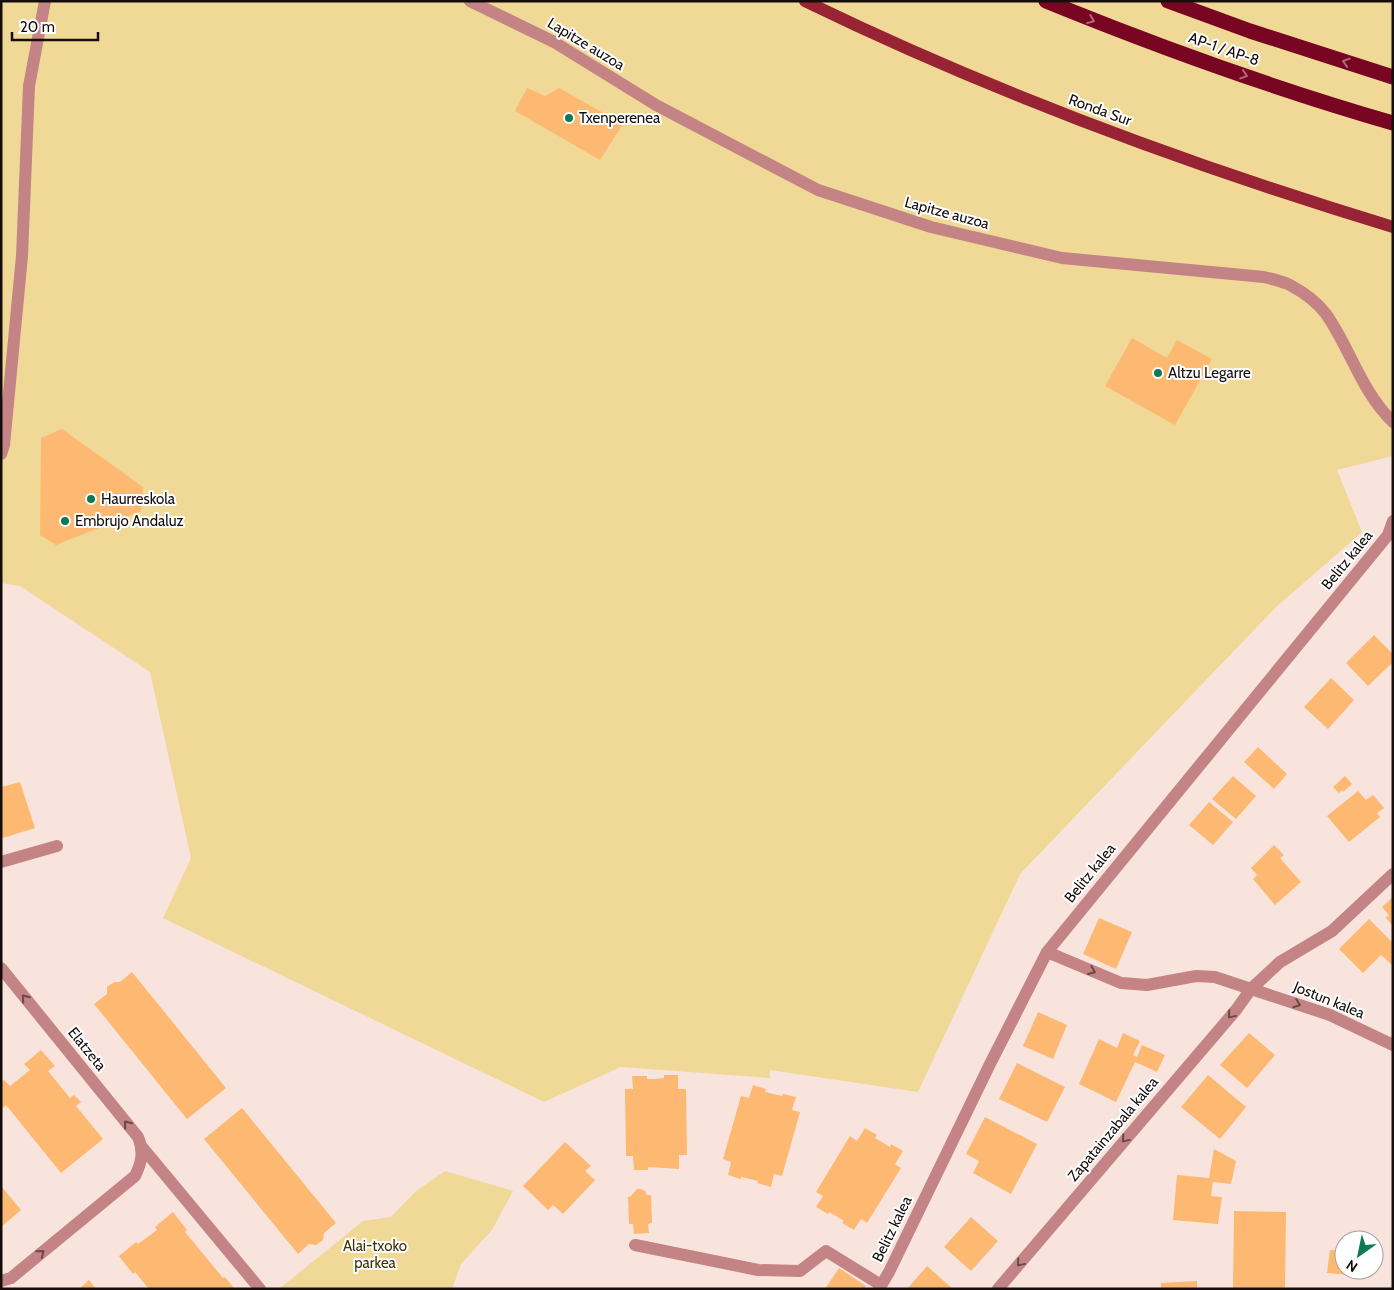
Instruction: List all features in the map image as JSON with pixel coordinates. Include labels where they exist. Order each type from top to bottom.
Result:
[{"type":"highway","name":"AP-1 / AP-8","points":[[1046,1],[1110,27],[1229,70],[1393,123]]},
{"type":"highway","name":"AP-1 / AP-8","points":[[1168,1],[1250,31],[1393,76]]},
{"type":"main road","name":"Ronda Sur","points":[[805,1],[944,65],[1076,119],[1283,194],[1393,227]]},
{"type":"street","points":[[2,449],[22,256],[29,86],[45,1]]},
{"type":"street","name":"Lapitze auzoa","points":[[470,1],[554,42],[656,105],[818,190],[931,227],[1062,258],[1264,277],[1288,284],[1314,301],[1325,313],[1373,397],[1384,414],[1393,422]]},
{"type":"street","name":"Belitz kalea","points":[[880,1287],[1047,952],[1388,535],[1393,521]]},
{"type":"street","points":[[1,862],[57,846]]},
{"type":"street","name":"Zapatainzabala kalea","points":[[998,1289],[1236,1010],[1251,988],[1280,962],[1332,931],[1393,874]]},
{"type":"street","points":[[1047,952],[1121,983],[1147,985],[1196,976],[1215,977],[1251,988]]},
{"type":"street","name":"Elatzeta","points":[[3,971],[138,1137],[142,1147],[260,1289]]},
{"type":"street","name":"Jostun kalea","points":[[1251,988],[1330,1015],[1393,1045]]},
{"type":"street","points":[[1,1281],[11,1278],[136,1176],[141,1164],[142,1147]]},
{"type":"street","points":[[635,1245],[758,1270],[783,1271],[800,1271],[826,1252],[880,1287]]},
{"type":"green space","points":[[1,1],[1393,1],[1393,456],[1337,470],[1362,532],[1275,608],[1020,874],[918,1092],[770,1070],[770,1078],[621,1067],[544,1102],[163,918],[191,858],[150,672],[20,586],[1,583]]},
{"type":"green space","name":"Alai-txoko parkea","points":[[445,1171],[513,1191],[492,1230],[461,1264],[452,1289],[279,1289],[363,1221],[391,1217],[416,1191]]},
{"type":"building","name":"Txenperenea","points":[[527,88],[545,96],[559,88],[623,124],[600,160],[515,111]]},
{"type":"building","name":"Altzu Legarre","points":[[1132,338],[1167,358],[1177,340],[1212,359],[1175,425],[1105,386]]},
{"type":"building","name":"Haurreskola","points":[[62,429],[143,487],[141,511],[56,545],[40,535],[41,438]]},
{"type":"building","points":[[1374,635],[1393,654],[1393,662],[1368,686],[1346,663]]},
{"type":"building","points":[[1331,678],[1354,700],[1328,729],[1304,707]]},
{"type":"building","points":[[1258,747],[1287,774],[1274,789],[1244,762]]},
{"type":"building","points":[[1233,776],[1256,796],[1236,819],[1212,799]]},
{"type":"building","points":[[1345,776],[1352,784],[1339,793],[1333,787]]},
{"type":"building","points":[[20,782],[35,828],[3,838],[1,833],[1,787]]},
{"type":"building","points":[[1358,791],[1366,800],[1373,795],[1384,808],[1377,813],[1380,817],[1349,842],[1327,816]]},
{"type":"building","points":[[1209,802],[1233,822],[1213,845],[1189,825]]},
{"type":"building","points":[[1274,845],[1284,855],[1280,858],[1301,882],[1275,905],[1253,879],[1257,875],[1251,868]]},
{"type":"building","points":[[1393,897],[1393,926],[1386,918],[1389,915],[1382,907]]},
{"type":"building","points":[[1099,918],[1132,932],[1116,969],[1083,954]]},
{"type":"building","points":[[1369,919],[1393,943],[1393,966],[1381,955],[1363,973],[1339,949]]},
{"type":"building","points":[[132,972],[226,1088],[187,1119],[94,1004],[107,994],[107,987],[114,982],[120,982]]},
{"type":"building","points":[[1038,1012],[1067,1025],[1053,1059],[1023,1046]]},
{"type":"building","points":[[1123,1033],[1140,1041],[1133,1055],[1137,1057],[1142,1045],[1165,1055],[1157,1072],[1135,1062],[1116,1102],[1079,1084],[1099,1039],[1117,1048]]},
{"type":"building","points":[[1249,1033],[1275,1055],[1247,1088],[1220,1065]]},
{"type":"building","points":[[41,1050],[55,1066],[48,1071],[70,1098],[74,1095],[81,1102],[76,1106],[103,1139],[61,1173],[6,1105],[1,1110],[1,1082],[4,1080],[10,1086],[30,1070],[24,1064]]},
{"type":"building","points":[[1017,1063],[1065,1087],[1047,1122],[999,1099]]},
{"type":"building","points":[[664,1075],[678,1075],[678,1089],[686,1089],[687,1155],[679,1155],[679,1169],[648,1167],[648,1170],[634,1170],[633,1156],[626,1156],[625,1089],[633,1089],[632,1076],[647,1076],[647,1079],[655,1079],[664,1078]]},
{"type":"building","points":[[1208,1075],[1246,1107],[1220,1139],[1181,1107]]},
{"type":"building","points":[[753,1085],[766,1089],[765,1092],[796,1097],[792,1110],[800,1112],[782,1176],[774,1174],[771,1187],[757,1183],[758,1181],[728,1175],[731,1162],[723,1159],[741,1096],[749,1098]]},
{"type":"building","points":[[242,1108],[336,1223],[324,1233],[323,1240],[316,1245],[309,1244],[298,1254],[204,1139]]},
{"type":"building","points":[[985,1117],[1037,1144],[1011,1194],[973,1173],[979,1161],[966,1154]]},
{"type":"building","points":[[865,1128],[877,1135],[875,1138],[890,1147],[891,1144],[903,1151],[895,1164],[901,1168],[867,1223],[861,1219],[854,1230],[842,1223],[844,1221],[836,1216],[816,1207],[823,1196],[816,1192],[850,1136],[857,1141]]},
{"type":"building","points":[[565,1142],[591,1166],[585,1171],[595,1180],[563,1214],[553,1205],[548,1210],[523,1186]]},
{"type":"building","points":[[1214,1149],[1236,1161],[1231,1184],[1213,1182],[1211,1196],[1222,1197],[1218,1224],[1173,1220],[1177,1175],[1209,1178]]},
{"type":"building","points":[[1,1186],[21,1210],[1,1227]]},
{"type":"building","points":[[637,1189],[645,1191],[647,1195],[651,1195],[652,1223],[648,1224],[649,1233],[634,1234],[633,1224],[629,1224],[628,1197]]},
{"type":"building","points":[[1234,1211],[1286,1212],[1285,1289],[1233,1289]]},
{"type":"building","points":[[173,1212],[187,1230],[185,1232],[223,1278],[225,1277],[235,1289],[149,1289],[135,1272],[133,1274],[119,1256],[136,1242],[138,1244],[157,1230],[155,1227]]},
{"type":"building","points":[[971,1217],[998,1241],[971,1271],[944,1247]]},
{"type":"building","points":[[1330,1250],[1334,1250],[1334,1274],[1327,1273]]},
{"type":"building","points":[[927,1266],[953,1289],[907,1289]]},
{"type":"building","points":[[839,1268],[866,1286],[864,1289],[825,1289]]},
{"type":"building","points":[[89,1280],[96,1289],[79,1289]]},
{"type":"building","points":[[1197,1281],[1197,1289],[1161,1289],[1161,1283]]},
{"type":"place","name":"Txenperenea","points":[[569,118]]},
{"type":"place","name":"Altzu Legarre","points":[[1158,373]]},
{"type":"place","name":"Haurreskola","points":[[91,499]]},
{"type":"place","name":"Embrujo Andaluz","points":[[65,521]]}]
